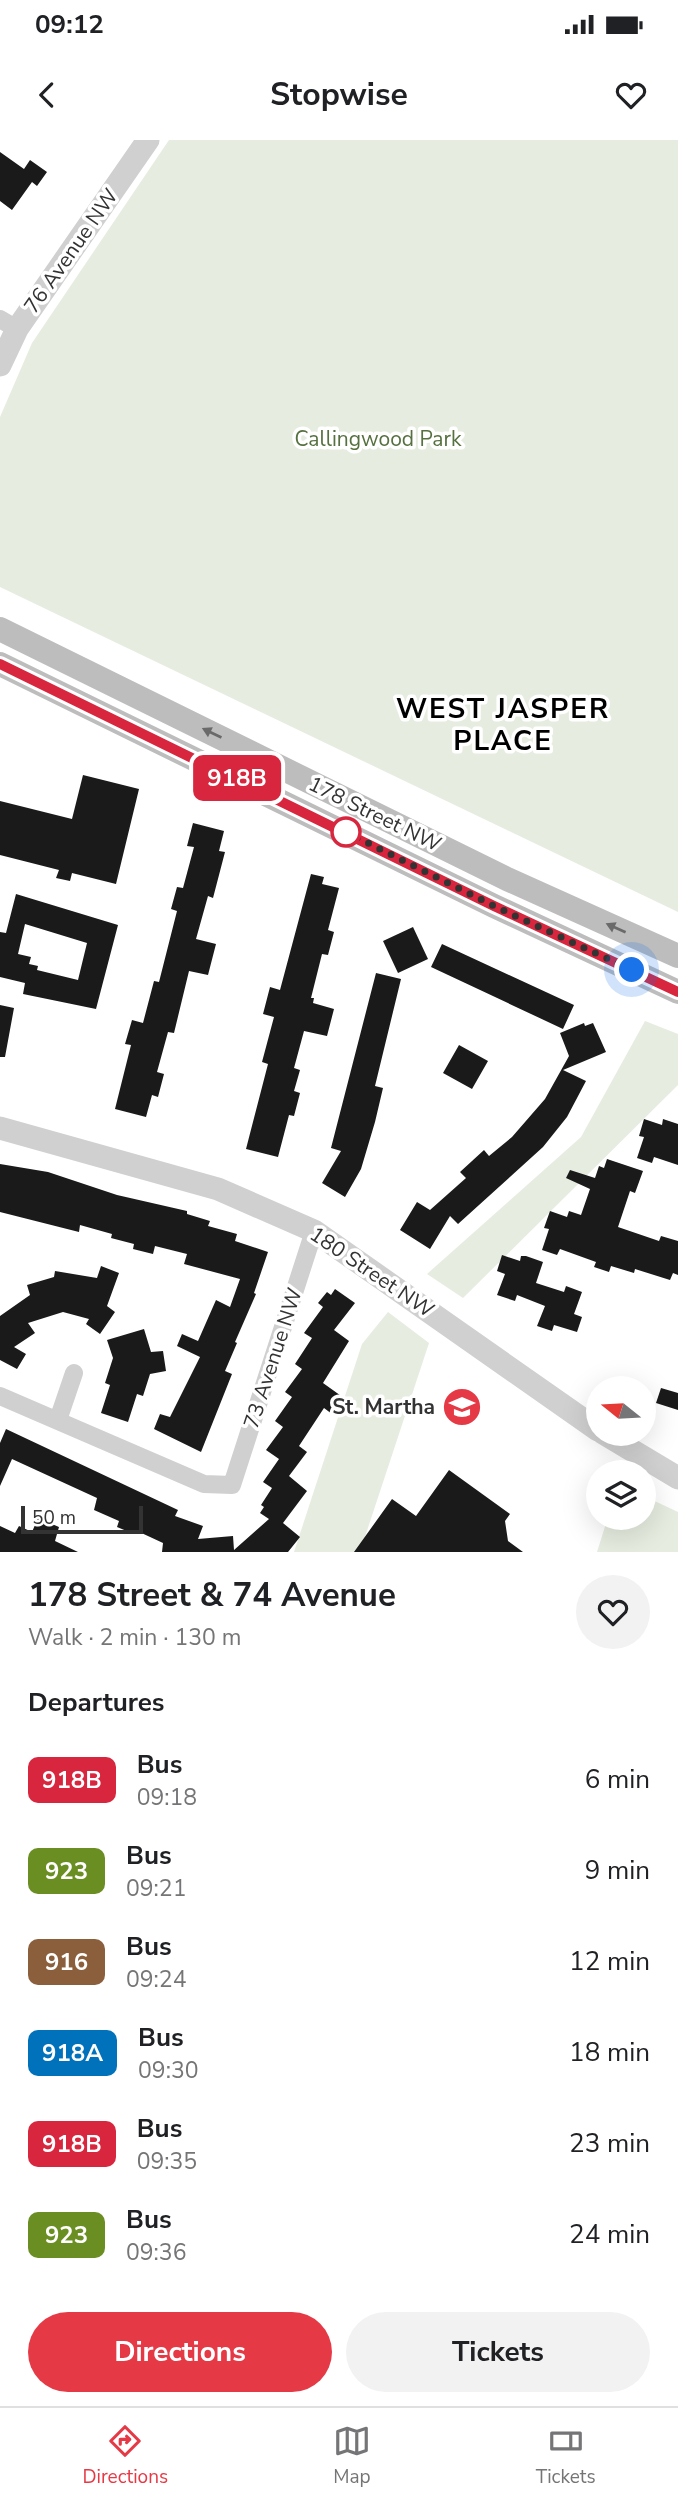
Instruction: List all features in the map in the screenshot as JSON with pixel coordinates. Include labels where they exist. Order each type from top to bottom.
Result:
[{"type":"main road","name":"178 Street NW","points":[[0,629],[507,879],[678,956]]},
{"type":"main road","name":"178 Street NW","points":[[0,664],[494,906],[678,992]]},
{"type":"main road","points":[[494,906],[507,879]]},
{"type":"street","name":"76 Avenue NW","points":[[0,365],[9,324],[149,140]]},
{"type":"street","name":"180 Street NW","points":[[0,1128],[219,1189],[314,1231],[586,1421]]},
{"type":"street","name":"73 Avenue NW","points":[[58,1420],[204,1484],[232,1485],[314,1231]]},
{"type":"street","points":[[0,1396],[58,1420],[74,1373]]},
{"type":"street","name":"180 Street NW","points":[[624,1446],[678,1478]]},
{"type":"green space","name":"Callingwood Park","points":[[169,140],[678,140],[678,912],[0,587],[0,417],[32,343]]},
{"type":"green space","points":[[645,1021],[678,1034],[678,1085],[463,1298],[427,1274],[581,1137]]},
{"type":"green space","points":[[388,1312],[429,1343],[360,1552],[294,1552],[362,1344]]},
{"type":"green space","points":[[656,1502],[678,1512],[678,1552],[597,1552],[604,1530],[656,1530]]},
{"type":"building","points":[[0,152],[24,169],[30,160],[47,172],[37,186],[32,182],[12,210],[0,201]]},
{"type":"building","points":[[83,775],[139,789],[116,884],[72,873],[70,881],[56,878],[59,870],[0,855],[0,801],[72,819]]},
{"type":"building","points":[[193,823],[224,831],[219,851],[225,852],[213,898],[208,896],[196,939],[216,944],[208,975],[189,971],[174,1033],[168,1032],[157,1072],[164,1074],[158,1097],[152,1095],[146,1117],[115,1109],[131,1045],[125,1044],[132,1020],[143,1023],[154,981],[159,982],[177,911],[171,909],[177,887],[183,888],[194,847],[187,846]]},
{"type":"building","points":[[311,874],[324,877],[322,884],[339,888],[328,930],[334,932],[328,955],[322,954],[311,998],[314,998],[313,1003],[334,1009],[327,1036],[304,1031],[294,1068],[300,1070],[294,1091],[300,1093],[294,1116],[289,1115],[278,1157],[246,1149],[268,1064],[262,1062],[274,1017],[263,1014],[270,987],[280,990]]},
{"type":"building","points":[[16,894],[118,925],[96,1009],[23,994],[25,983],[0,977],[0,932],[6,933]],"holes":[[[25,924],[87,943],[78,980],[37,970],[38,966],[29,964],[31,957],[18,954]]]},
{"type":"building","points":[[413,927],[428,959],[398,973],[383,941]]},
{"type":"building","points":[[442,944],[574,1005],[563,1029],[431,967]]},
{"type":"building","points":[[376,973],[401,979],[375,1086],[383,1088],[375,1122],[361,1169],[345,1197],[322,1183],[341,1151],[331,1148]]},
{"type":"building","points":[[0,1005],[14,1008],[5,1057],[0,1057]]},
{"type":"building","points":[[584,1023],[585,1026],[593,1023],[606,1052],[563,1070],[586,1081],[567,1117],[543,1147],[458,1224],[450,1216],[430,1249],[400,1230],[417,1202],[430,1210],[466,1178],[460,1172],[484,1150],[489,1156],[512,1137],[545,1099],[569,1056],[560,1033]]},
{"type":"building","points":[[459,1045],[488,1061],[472,1089],[443,1073]]},
{"type":"building","points":[[644,1119],[662,1125],[663,1119],[678,1124],[678,1165],[654,1157],[652,1163],[637,1158],[644,1137],[639,1136]]},
{"type":"building","points":[[607,1159],[643,1171],[635,1193],[630,1191],[618,1227],[659,1241],[661,1236],[678,1241],[678,1275],[673,1273],[670,1280],[635,1269],[634,1273],[611,1266],[609,1272],[594,1267],[596,1262],[560,1249],[557,1255],[542,1250],[549,1229],[544,1228],[550,1211],[567,1217],[569,1211],[581,1215],[590,1189],[566,1178],[570,1170],[595,1178],[599,1166],[604,1168]]},
{"type":"building","points":[[0,1164],[48,1172],[117,1195],[187,1211],[187,1214],[210,1221],[208,1226],[237,1234],[235,1241],[268,1252],[254,1293],[256,1294],[225,1371],[232,1374],[201,1452],[154,1429],[160,1414],[170,1417],[200,1357],[177,1346],[182,1334],[198,1341],[216,1300],[230,1307],[240,1279],[184,1264],[187,1254],[155,1246],[153,1254],[133,1249],[134,1244],[111,1238],[112,1234],[80,1225],[79,1232],[0,1212]]},
{"type":"building","points":[[502,1255],[520,1261],[521,1256],[526,1256],[543,1262],[536,1283],[564,1292],[566,1286],[582,1292],[574,1314],[582,1317],[577,1332],[554,1325],[552,1331],[537,1326],[545,1306],[517,1295],[515,1301],[497,1295],[505,1274],[497,1271]]},
{"type":"building","points":[[101,1266],[119,1273],[107,1306],[115,1312],[100,1334],[86,1324],[89,1319],[63,1312],[28,1323],[35,1333],[14,1347],[26,1354],[17,1369],[0,1360],[0,1316],[30,1295],[27,1285],[54,1277],[55,1271],[97,1278]]},
{"type":"building","points":[[335,1289],[355,1303],[334,1330],[349,1341],[323,1383],[344,1398],[332,1414],[324,1408],[299,1446],[307,1452],[289,1476],[307,1491],[283,1523],[300,1537],[288,1552],[162,1552],[163,1543],[135,1530],[134,1534],[117,1527],[119,1521],[94,1510],[97,1498],[12,1459],[0,1486],[0,1443],[6,1429],[178,1510],[175,1516],[203,1526],[198,1539],[233,1536],[234,1550],[269,1519],[260,1513],[264,1507],[261,1505],[272,1488],[263,1482],[279,1459],[266,1450],[283,1427],[275,1421],[292,1397],[285,1392],[302,1369],[295,1364],[312,1338],[304,1333],[323,1307],[318,1303],[327,1292],[331,1295]]},
{"type":"building","points":[[144,1329],[151,1352],[163,1351],[166,1371],[150,1374],[143,1396],[137,1394],[128,1422],[101,1413],[110,1385],[105,1383],[113,1358],[107,1340]]},
{"type":"building","points":[[661,1388],[678,1393],[678,1410],[656,1403]]},
{"type":"building","points":[[449,1470],[510,1514],[505,1521],[508,1541],[523,1552],[354,1552],[392,1499],[416,1516]]},
{"type":"building","points":[[38,1518],[59,1527],[55,1541],[78,1552],[0,1552],[0,1526],[15,1533],[19,1526],[32,1532]]},
{"type":"bus line","name":"918B","points":[[0,664],[285,801],[494,906],[678,992]]},
{"type":"place","name":"St. Martha","points":[[462,1407]]},
{"type":"district","name":"WEST JASPER PLACE","points":[[503,724]]},
{"type":"route","points":[[346,832],[494,906],[632,970]]}]
